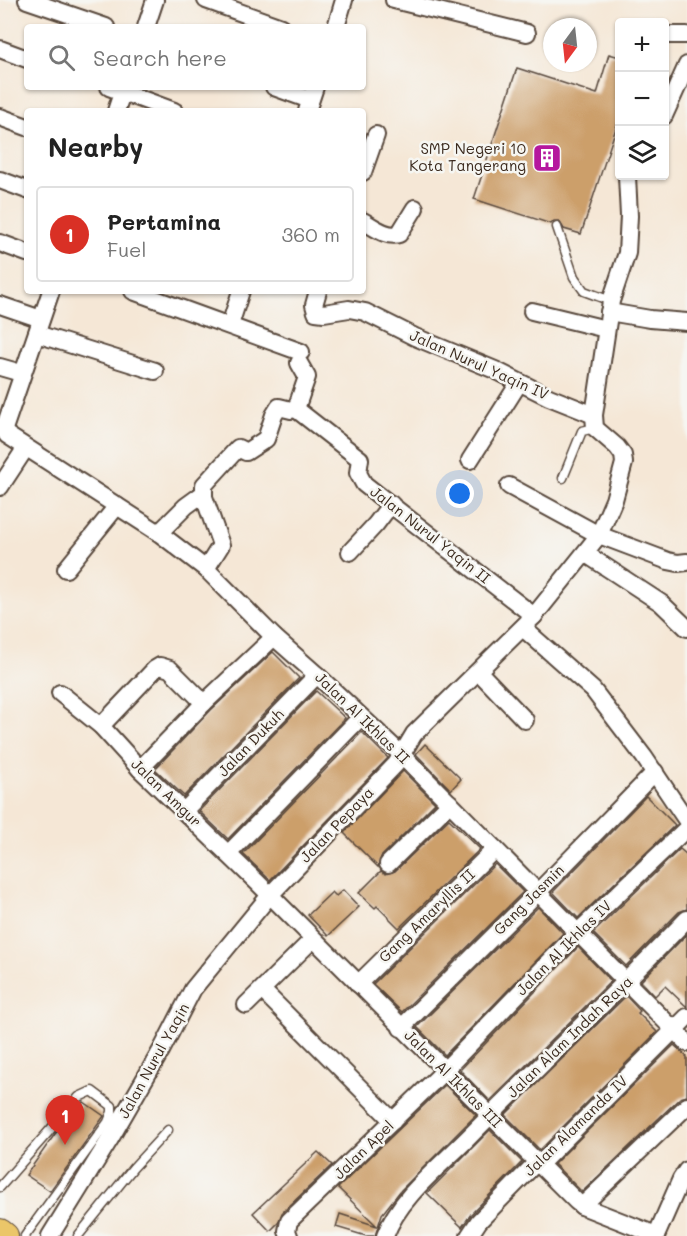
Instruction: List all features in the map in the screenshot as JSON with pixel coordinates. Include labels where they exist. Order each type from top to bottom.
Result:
[{"type":"main road","points":[[0,1232],[5,1236]]},
{"type":"street","points":[[27,0],[97,24]]},
{"type":"street","points":[[147,24],[155,0]]},
{"type":"street","points":[[206,0],[273,24]]},
{"type":"street","points":[[337,24],[344,0]]},
{"type":"street","points":[[394,0],[527,33]]},
{"type":"street","points":[[669,35],[687,36]]},
{"type":"street","points":[[0,49],[24,57]]},
{"type":"street","points":[[669,105],[687,65]]},
{"type":"street","points":[[116,108],[119,90]]},
{"type":"street","points":[[122,90],[166,108]]},
{"type":"street","points":[[283,90],[311,99]]},
{"type":"street","points":[[0,117],[24,126]]},
{"type":"street","points":[[366,163],[376,135]]},
{"type":"street","points":[[0,180],[24,189]]},
{"type":"street","points":[[595,422],[610,306],[627,254],[629,216],[627,180]]},
{"type":"street","points":[[366,224],[389,236],[395,236],[399,234],[415,208]]},
{"type":"street","points":[[0,243],[24,252]]},
{"type":"street","points":[[4,435],[21,373],[50,294]]},
{"type":"street","points":[[142,294],[230,325],[300,358],[307,377],[297,409],[279,407],[266,439],[246,452],[238,448],[204,484],[204,493],[221,545],[206,569]]},
{"type":"street","points":[[230,325],[240,294]]},
{"type":"street","name":"Jalan Nurul Yaqin IV","points":[[317,294],[314,305],[316,312],[349,309],[365,312],[519,383],[595,422],[623,455],[624,463],[615,500],[599,536],[586,554],[527,617]]},
{"type":"street","points":[[0,304],[39,326],[155,371]]},
{"type":"street","points":[[610,306],[650,320],[687,322]]},
{"type":"street","points":[[532,311],[606,329]]},
{"type":"street","points":[[0,367],[21,373]]},
{"type":"street","points":[[470,460],[519,383]]},
{"type":"street","name":"Jalan Nurul Yaqin II","points":[[297,409],[360,459],[361,465],[358,473],[360,479],[527,617],[593,690],[655,772]]},
{"type":"street","name":"Jalan Al Ikhlas II","points":[[4,435],[159,533],[206,569],[274,637],[402,755],[687,1043]]},
{"type":"street","points":[[0,487],[26,448]]},
{"type":"street","points":[[509,486],[599,536],[668,561],[687,562]]},
{"type":"street","points":[[159,533],[186,506],[204,493]]},
{"type":"street","points":[[350,552],[391,504]]},
{"type":"street","points":[[66,569],[117,506]]},
{"type":"street","points":[[586,554],[661,603],[687,628]]},
{"type":"street","name":"Jalan Pepaya","points":[[270,895],[388,772],[402,755],[414,734],[479,672],[527,617]]},
{"type":"street","points":[[140,769],[204,703],[274,637]]},
{"type":"street","points":[[101,726],[154,669],[160,666],[170,669],[204,703]]},
{"type":"street","points":[[479,672],[525,720]]},
{"type":"street","name":"Jalan Dukuh","points":[[184,811],[317,675]]},
{"type":"street","name":"Jalan Amgur","points":[[60,693],[101,726],[140,769],[270,895]]},
{"type":"street","points":[[228,854],[361,717]]},
{"type":"street","points":[[655,772],[687,821]]},
{"type":"street","name":"Gang Jasmin","points":[[401,1028],[655,772]]},
{"type":"street","points":[[388,864],[450,803]]},
{"type":"street","name":"Jalan Al Ikhlas IV","points":[[444,1070],[577,933],[687,828]]},
{"type":"street","name":"Gang Amaryllis II","points":[[358,984],[495,849]]},
{"type":"street","name":"Jalan Al Ikhlas III","points":[[270,895],[582,1206],[656,1236]]},
{"type":"street","name":"Jalan Nurul Yaqin","points":[[50,1236],[162,1049],[194,989],[270,895]]},
{"type":"street","name":"Jalan Alam Indah Raya","points":[[384,1236],[398,1209],[626,983],[687,919]]},
{"type":"street","points":[[246,1005],[313,939]]},
{"type":"street","points":[[262,990],[393,1121]]},
{"type":"street","name":"Jalan Alamanda IV","points":[[471,1235],[479,1221],[532,1167],[540,1164],[687,1017]]},
{"type":"street","name":"Jalan Apel","points":[[288,1233],[290,1221],[444,1070]]},
{"type":"street","points":[[582,1206],[687,1106]]},
{"type":"street","points":[[656,1236],[687,1170]]},
{"type":"lane","points":[[557,227],[574,277],[584,291],[610,306]]},
{"type":"lane","points":[[563,478],[582,431],[595,422]]},
{"type":"lane","points":[[0,1187],[79,1096],[92,1091],[112,1106],[108,1122],[25,1236]]},
{"type":"lane","points":[[78,1236],[133,1168],[168,1130]]},
{"type":"building","name":"SMP Negeri 10 Kota Tangerang","points":[[609,54],[615,56],[615,131],[581,234],[564,229],[559,221],[551,224],[474,199],[517,68],[597,94]]},
{"type":"building","points":[[273,652],[299,678],[184,796],[155,769],[211,710]]},
{"type":"building","points":[[316,691],[345,718],[228,839],[199,811]]},
{"type":"building","points":[[362,732],[388,758],[270,880],[243,854]]},
{"type":"building","points":[[425,744],[461,779],[451,790],[416,754]]},
{"type":"building","points":[[403,771],[435,803],[381,857],[378,867],[344,833]]},
{"type":"building","points":[[646,796],[675,825],[578,918],[553,892]]},
{"type":"building","points":[[449,819],[480,849],[399,928],[377,906],[375,908],[359,893],[381,871],[386,874],[395,871]]},
{"type":"building","points":[[680,849],[687,855],[687,909],[679,912],[626,966],[593,933]]},
{"type":"building","points":[[495,864],[523,892],[402,1012],[373,984]]},
{"type":"building","points":[[343,890],[359,907],[328,936],[308,915],[332,892],[336,896]]},
{"type":"building","points":[[538,907],[563,933],[445,1055],[417,1027]]},
{"type":"building","points":[[687,934],[687,1007],[665,986],[655,996],[641,981]]},
{"type":"building","points":[[578,947],[611,981],[490,1101],[460,1070]]},
{"type":"building","points":[[626,996],[640,1011],[638,1013],[657,1032],[540,1150],[505,1115]]},
{"type":"building","points":[[674,1045],[687,1057],[687,1096],[680,1098],[582,1192],[554,1164]]},
{"type":"building","points":[[445,1085],[476,1115],[401,1190],[382,1214],[375,1236],[366,1236],[336,1227],[340,1214],[377,1226],[338,1188]]},
{"type":"building","points":[[84,1102],[104,1116],[50,1191],[26,1175],[55,1134]]},
{"type":"building","points":[[490,1130],[522,1162],[471,1214],[462,1227],[427,1193]]},
{"type":"building","points":[[318,1152],[332,1165],[282,1213],[278,1223],[270,1231],[253,1213]]},
{"type":"place","name":"SMP Negeri 10 Kota Tangerang","points":[[547,158]]},
{"type":"place","name":"Pertamina","points":[[65,1145]]}]
